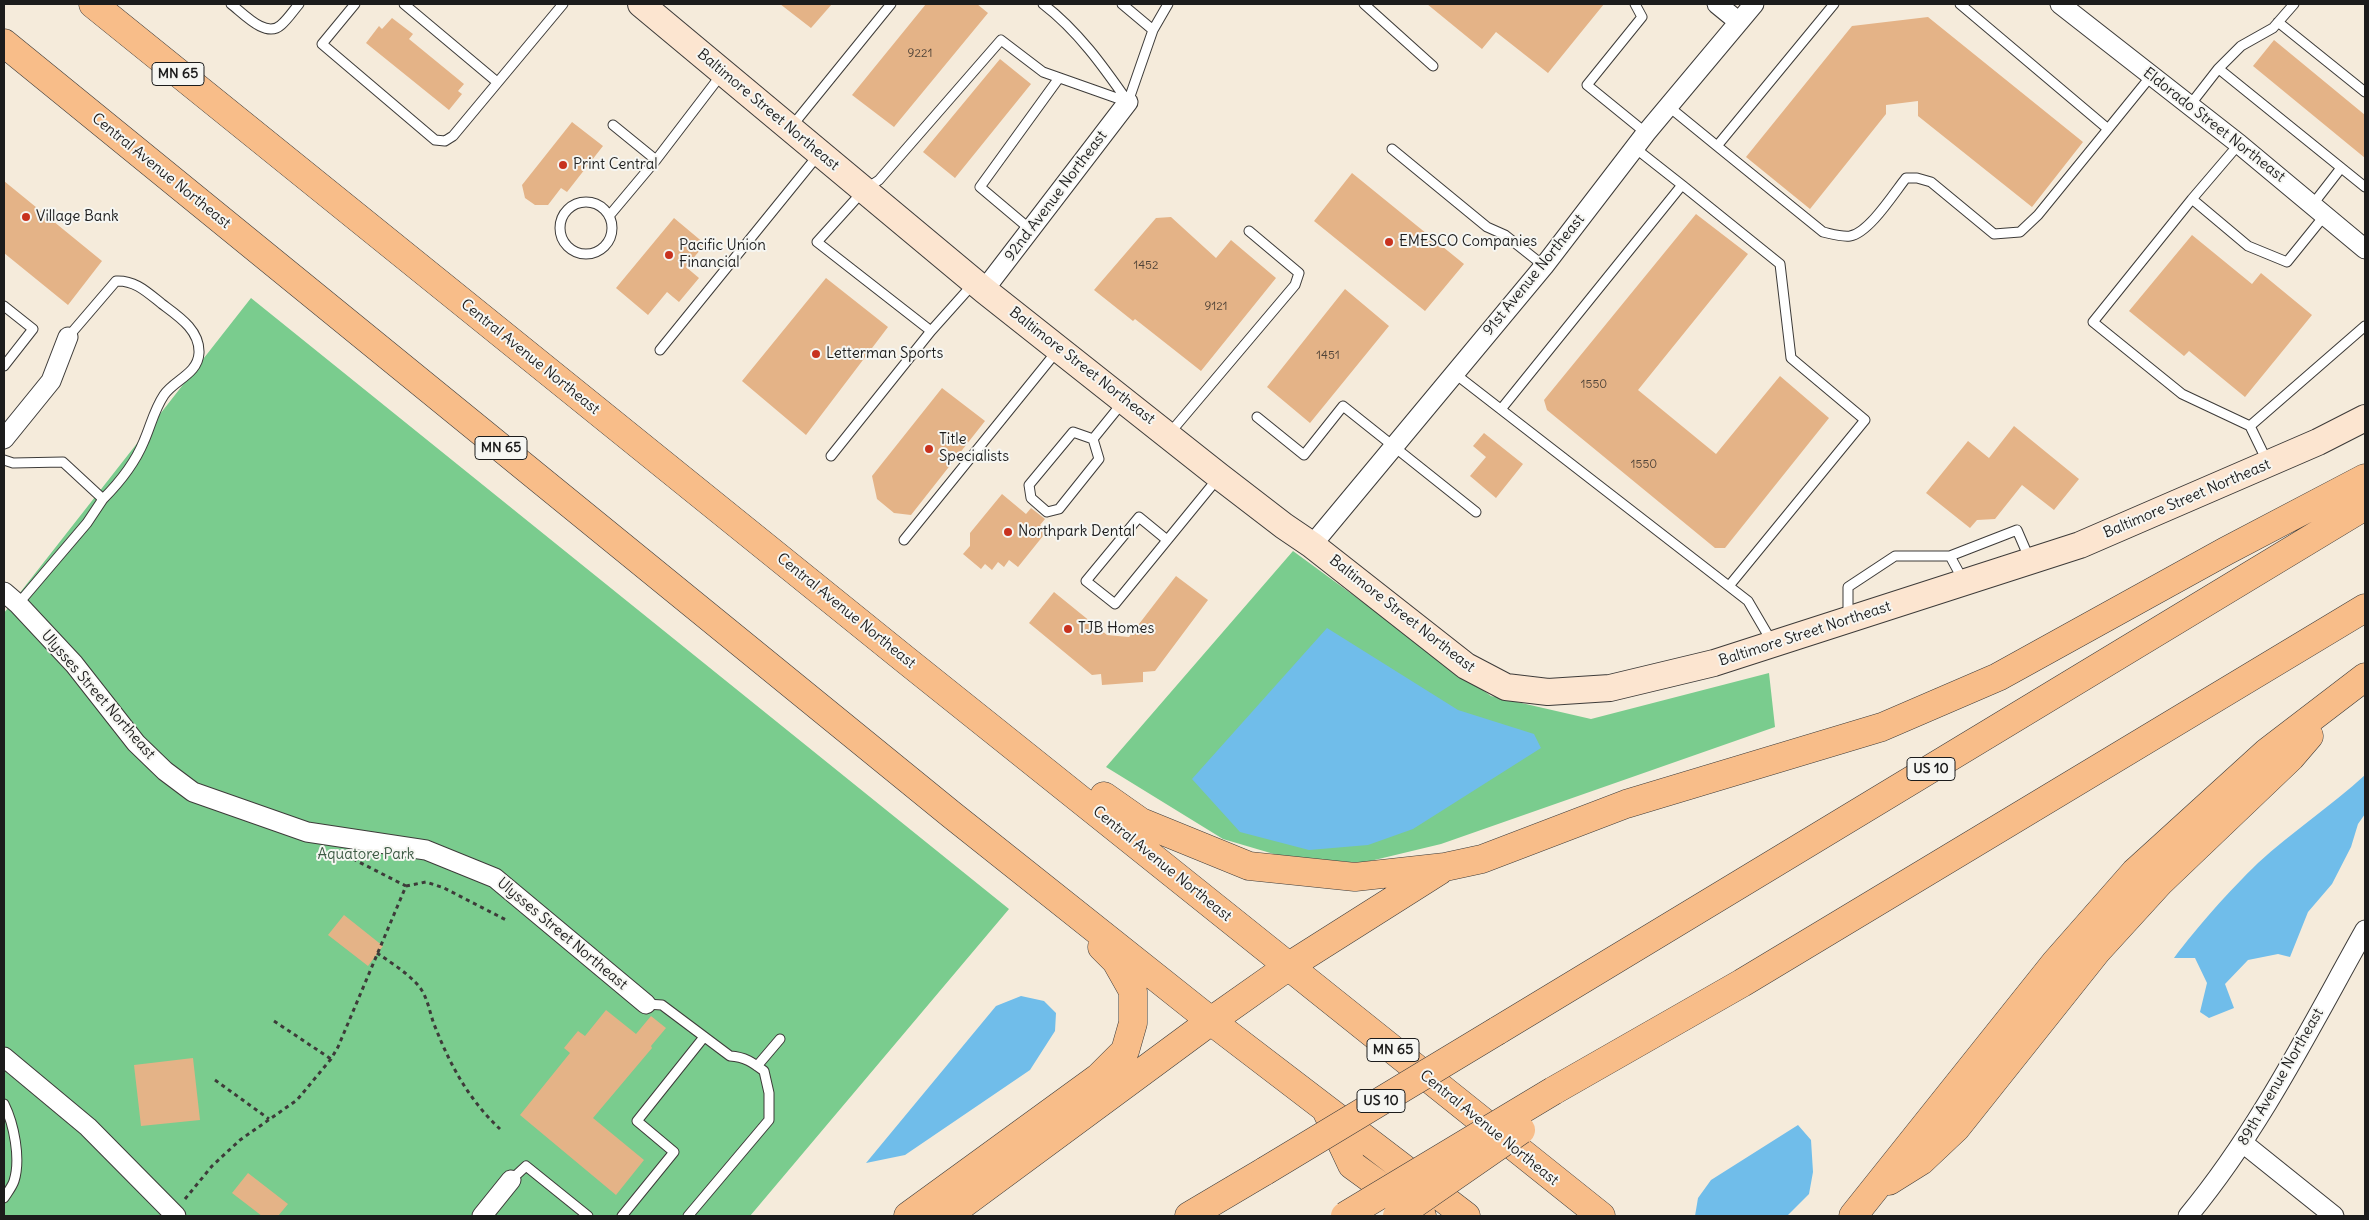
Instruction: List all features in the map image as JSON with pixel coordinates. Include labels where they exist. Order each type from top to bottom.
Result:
[{"type":"highway","name":"Central Avenue Northeast","points":[[93,4],[907,661],[1497,1135],[1601,1216]]},
{"type":"highway","points":[[103,4],[120,26]]},
{"type":"highway","name":"Central Avenue Northeast","points":[[4,43],[1041,886],[1211,1021],[1461,1213]]},
{"type":"highway","points":[[907,661],[1142,822],[1249,866],[1356,877],[1445,867],[1482,858],[1626,804],[1882,727],[1998,677],[2365,478]]},
{"type":"highway","name":"US 10","points":[[1189,1216],[2365,506]]},
{"type":"highway","points":[[1345,1216],[1557,1097],[1742,983],[2365,608]]},
{"type":"highway","points":[[1853,1216],[2055,963],[2135,872],[2267,752],[2355,685]]},
{"type":"highway","points":[[947,1216],[1211,1021],[1289,966],[1445,867]]},
{"type":"highway","points":[[908,1216],[1099,1077],[1125,1051],[1134,1023],[1133,991],[1116,961],[1041,886]]},
{"type":"highway","points":[[1397,1216],[1557,1097]]},
{"type":"highway","points":[[1326,1109],[1352,1165],[1422,1216]]},
{"type":"street","points":[[1717,4],[1740,22]]},
{"type":"street","name":"91st Avenue Northeast","points":[[1312,544],[1544,266],[1668,106],[1754,4]]},
{"type":"street","name":"Eldorado Street Northeast","points":[[2060,4],[2151,76],[2190,104],[2365,249]]},
{"type":"street","name":"Baltimore Street Northeast","points":[[647,6],[790,129],[979,286],[1169,434],[1219,476],[1284,526],[1312,544],[1466,666],[1506,686],[1548,692],[1610,688],[1714,664],[2080,545],[2318,442],[2365,418]]},
{"type":"street","name":"92nd Avenue Northeast","points":[[979,286],[1031,230],[1128,102]]},
{"type":"street","points":[[4,440],[51,381],[68,337]]},
{"type":"street","name":"Ulysses Street Northeast","points":[[4,592],[18,604],[74,664],[136,743],[165,771],[192,792],[307,832],[426,850],[495,878],[646,1004]]},
{"type":"street","name":"89th Avenue Northeast","points":[[2188,1216],[2243,1143],[2268,1104],[2365,930]]},
{"type":"street","points":[[4,1056],[88,1127],[175,1215]]},
{"type":"street","points":[[2243,1143],[2334,1216]]},
{"type":"street","points":[[482,1216],[511,1180]]},
{"type":"lane","points":[[231,4],[260,26],[270,29],[280,26],[299,4]]},
{"type":"lane","points":[[355,4],[322,44],[435,140],[445,141],[453,136],[563,4]]},
{"type":"lane","points":[[404,4],[497,82]]},
{"type":"lane","points":[[790,129],[891,4]]},
{"type":"lane","points":[[1044,4],[1060,17],[1092,52],[1128,102]]},
{"type":"lane","points":[[1122,4],[1153,30]]},
{"type":"lane","points":[[1128,102],[1153,30],[1168,4]]},
{"type":"lane","points":[[1364,4],[1433,66]]},
{"type":"lane","points":[[1635,4],[1642,17],[1588,86],[1682,185],[1780,264],[1791,358],[1865,420],[1729,586]]},
{"type":"lane","points":[[1717,146],[1834,4]]},
{"type":"lane","points":[[2190,104],[2241,46],[2272,28],[2294,4]]},
{"type":"lane","points":[[1964,5],[2108,129]]},
{"type":"lane","points":[[2278,22],[2365,92]]},
{"type":"lane","points":[[931,331],[817,242],[864,190],[879,180],[1001,40],[1044,72],[1128,102]]},
{"type":"lane","points":[[2219,69],[2365,188]]},
{"type":"lane","points":[[609,216],[656,160],[723,72]]},
{"type":"lane","points":[[1668,106],[1823,232],[1836,236],[1852,236],[1870,224],[1906,178],[1917,178],[1931,182],[1994,234],[2020,232],[2038,214],[2151,76]]},
{"type":"lane","points":[[1031,230],[980,187],[1059,78]]},
{"type":"lane","points":[[613,125],[656,160]]},
{"type":"lane","points":[[2239,144],[2093,322],[2182,394],[2250,426],[2268,464]]},
{"type":"lane","points":[[1392,149],[1487,228],[1505,235],[1544,266]]},
{"type":"lane","points":[[660,350],[820,153]]},
{"type":"lane","points":[[2192,199],[2248,246],[2287,262],[2341,168]]},
{"type":"lane","points":[[1502,408],[1682,185]]},
{"type":"lane","points":[[589,202],[597,204],[609,216],[612,232],[603,248],[596,252],[579,253],[565,243],[561,235],[562,218],[572,206],[589,202]]},
{"type":"lane","points":[[1169,434],[1295,285],[1299,273],[1249,231]]},
{"type":"lane","points":[[18,604],[87,523],[103,499],[123,479],[144,442],[151,420],[164,394],[195,366],[199,352],[195,334],[177,316],[140,286],[126,280],[116,281],[68,337]]},
{"type":"lane","points":[[831,456],[931,331],[979,286]]},
{"type":"lane","points":[[4,306],[33,329],[4,366]]},
{"type":"lane","points":[[2250,426],[2365,326]]},
{"type":"lane","points":[[904,540],[1059,348]]},
{"type":"lane","points":[[1454,372],[1748,601],[1774,644]]},
{"type":"lane","points":[[1094,439],[1125,400]]},
{"type":"lane","points":[[1257,417],[1304,454],[1343,406],[1476,512]]},
{"type":"lane","points":[[1073,432],[1094,439],[1099,459],[1059,509],[1047,512],[1031,498],[1029,485],[1073,432]]},
{"type":"lane","points":[[4,460],[13,463],[63,462],[103,499]]},
{"type":"lane","points":[[1167,540],[1139,517],[1086,581],[1115,604],[1167,540],[1219,476]]},
{"type":"lane","points":[[1848,620],[1848,587],[1895,556],[1950,556],[2017,530],[2030,561]]},
{"type":"lane","points":[[1950,556],[1964,582]]},
{"type":"lane","points":[[646,1004],[662,1005],[730,1056],[744,1056],[764,1070],[769,1093],[769,1120],[688,1216]]},
{"type":"lane","points":[[622,1216],[674,1152],[637,1121],[704,1037]]},
{"type":"lane","points":[[757,1066],[780,1039]]},
{"type":"lane","points":[[4,1104],[12,1127],[17,1162],[14,1181],[4,1198]]},
{"type":"lane","points":[[511,1180],[526,1166],[588,1216]]},
{"type":"path","points":[[354,860],[406,886],[426,882],[435,885],[508,921]]},
{"type":"path","points":[[175,1215],[212,1166],[240,1140],[297,1100],[331,1059],[350,1022],[406,886]]},
{"type":"path","points":[[377,953],[416,984],[428,1000],[433,1022],[450,1063],[479,1109],[500,1129]]},
{"type":"path","points":[[274,1022],[331,1059]]},
{"type":"path","points":[[214,1080],[269,1119]]},
{"type":"green space","name":"Aquatore Park","points":[[251,298],[1009,909],[750,1216],[4,1216],[4,613]]},
{"type":"green space","points":[[1293,551],[1491,696],[1591,719],[1769,673],[1775,727],[1441,844],[1362,863],[1284,857],[1223,839],[1106,767]]},
{"type":"water","points":[[1327,628],[1458,710],[1534,734],[1541,748],[1413,829],[1368,845],[1309,850],[1240,832],[1192,779]]},
{"type":"water","points":[[2365,775],[2365,814],[2358,824],[2351,847],[2332,884],[2308,912],[2290,957],[2278,954],[2248,960],[2225,984],[2234,1008],[2209,1018],[2200,1012],[2207,983],[2195,958],[2174,958],[2214,909],[2258,863]]},
{"type":"water","points":[[1021,996],[1044,1001],[1056,1013],[1055,1031],[1030,1070],[905,1155],[866,1163],[996,1006]]},
{"type":"water","points":[[1798,1125],[1811,1140],[1813,1172],[1809,1194],[1787,1216],[1695,1216],[1698,1198],[1711,1180]]},
{"type":"building","points":[[780,4],[832,4],[811,28]]},
{"type":"building","points":[[926,4],[977,4],[988,13],[894,127],[852,95]]},
{"type":"building","points":[[1427,4],[1604,4],[1548,73],[1496,32],[1482,49]]},
{"type":"building","points":[[1928,17],[2083,142],[2032,207],[1918,116],[1918,101],[1886,105],[1886,114],[1810,209],[1746,157],[1852,26]]},
{"type":"building","points":[[392,18],[413,34],[409,39],[464,84],[458,91],[462,94],[449,110],[366,43],[379,26],[382,29]]},
{"type":"building","points":[[2274,40],[2365,115],[2365,158],[2253,66]]},
{"type":"building","points":[[1000,59],[1031,84],[955,178],[923,152]]},
{"type":"building","name":"Print Central","points":[[572,122],[603,146],[567,192],[561,188],[548,205],[535,205],[525,198],[522,185]]},
{"type":"building","name":"EMESCO Companies","points":[[1352,173],[1464,264],[1425,311],[1314,221]]},
{"type":"building","name":"Village Bank","points":[[4,181],[102,261],[68,305],[4,253]]},
{"type":"building","points":[[1696,214],[1748,254],[1638,390],[1716,454],[1780,376],[1829,418],[1725,548],[1715,548],[1547,410],[1544,400]]},
{"type":"building","points":[[1171,217],[1216,258],[1231,240],[1276,278],[1201,371],[1135,319],[1133,321],[1094,290],[1156,218]]},
{"type":"building","name":"Pacific Union Financial","points":[[674,218],[705,244],[686,267],[699,278],[679,302],[667,292],[648,315],[616,288]]},
{"type":"building","points":[[2192,235],[2252,284],[2261,273],[2312,315],[2245,397],[2189,351],[2184,356],[2129,311]]},
{"type":"building","name":"Letterman Sports","points":[[826,278],[888,327],[806,435],[742,381]]},
{"type":"building","points":[[1345,289],[1389,326],[1310,423],[1267,387]]},
{"type":"building","name":"Title Specialists","points":[[942,388],[985,421],[911,515],[894,513],[877,499],[872,476]]},
{"type":"building","points":[[2014,426],[2079,479],[2054,510],[2022,485],[1995,519],[1977,520],[1970,528],[1926,493],[1968,441],[1989,458]]},
{"type":"building","points":[[1484,433],[1523,464],[1496,498],[1470,476],[1486,457],[1473,446]]},
{"type":"building","name":"Northpark Dental","points":[[1002,494],[1026,514],[1031,508],[1045,519],[1040,525],[1047,531],[1018,567],[1009,560],[1004,567],[998,562],[992,570],[985,564],[981,569],[963,554],[970,546],[970,533]]},
{"type":"building","name":"TJB Homes","points":[[1176,576],[1208,600],[1155,671],[1143,672],[1143,682],[1102,685],[1101,674],[1092,675],[1029,623],[1054,592],[1107,635],[1129,637]]},
{"type":"building","points":[[344,915],[383,946],[368,966],[328,935]]},
{"type":"building","points":[[606,1010],[636,1034],[651,1016],[666,1028],[651,1046],[652,1048],[593,1118],[644,1160],[616,1195],[520,1115],[570,1053],[564,1048],[578,1031],[585,1036]]},
{"type":"building","points":[[193,1058],[200,1120],[141,1126],[134,1065]]},
{"type":"building","points":[[248,1173],[288,1204],[278,1216],[262,1216],[232,1193]]},
{"type":"place","name":"Print Central","points":[[563,165]]},
{"type":"place","name":"Village Bank","points":[[26,217]]},
{"type":"place","name":"EMESCO Companies","points":[[1389,242]]},
{"type":"place","name":"Pacific Union Financial","points":[[669,255]]},
{"type":"place","name":"Letterman Sports","points":[[816,354]]},
{"type":"place","name":"Title Specialists","points":[[929,449]]},
{"type":"place","name":"Northpark Dental","points":[[1008,532]]},
{"type":"place","name":"TJB Homes","points":[[1068,629]]}]
